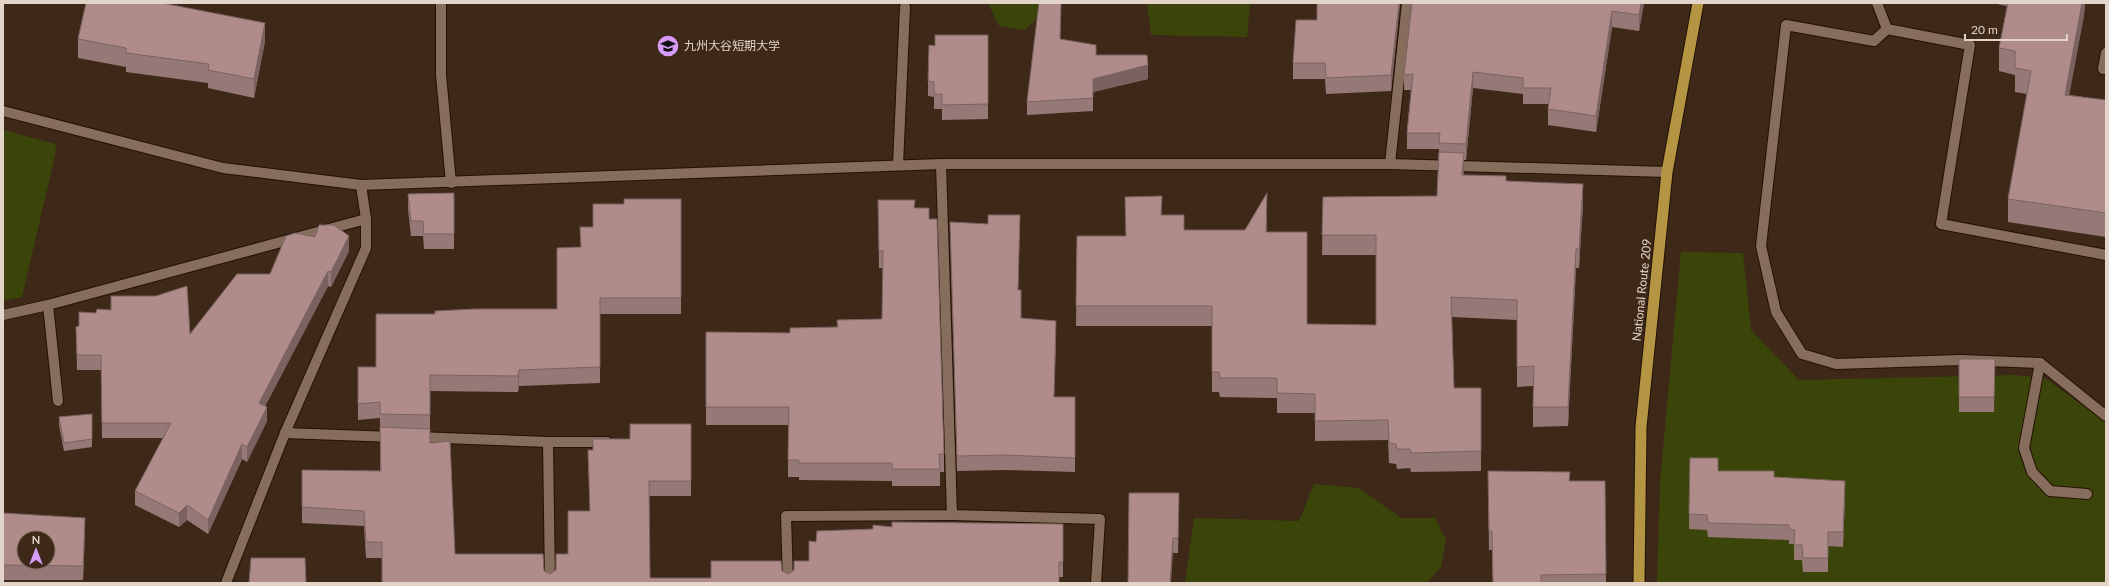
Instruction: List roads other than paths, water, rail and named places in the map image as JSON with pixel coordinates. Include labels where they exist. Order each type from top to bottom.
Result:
[{"type":"highway","name":"National Route 209","points":[[1639,583],[1641,427],[1667,172],[1698,3]]},
{"type":"street","points":[[441,3],[441,75],[452,183]]},
{"type":"street","points":[[1390,164],[1407,3]]},
{"type":"street","points":[[1878,3],[1887,29]]},
{"type":"street","points":[[898,165],[904,7]]},
{"type":"street","points":[[1887,29],[1874,41],[1786,25],[1761,246],[1776,312],[1802,354],[1836,364],[1962,360],[2040,363],[2106,416]]},
{"type":"street","points":[[1887,29],[1970,44],[1941,224],[2106,255]]},
{"type":"street","points":[[2106,53],[2103,69],[2106,69]]},
{"type":"street","points":[[3,111],[223,168],[361,185],[452,183],[941,164],[1390,164],[1667,172]]},
{"type":"street","points":[[941,164],[952,515]]},
{"type":"street","points":[[226,583],[285,433],[366,248],[366,219],[361,185]]},
{"type":"street","points":[[3,314],[48,305],[366,219]]},
{"type":"street","points":[[48,305],[58,401]]},
{"type":"street","points":[[2040,363],[2024,448],[2032,472],[2050,490],[2087,494]]},
{"type":"street","points":[[285,433],[548,442],[620,442]]},
{"type":"street","points":[[548,442],[550,583]]},
{"type":"street","points":[[788,583],[786,516],[952,515],[1100,520],[1096,583]]},
{"type":"place","name":"九州大谷短期大学","points":[[668,46]]}]
